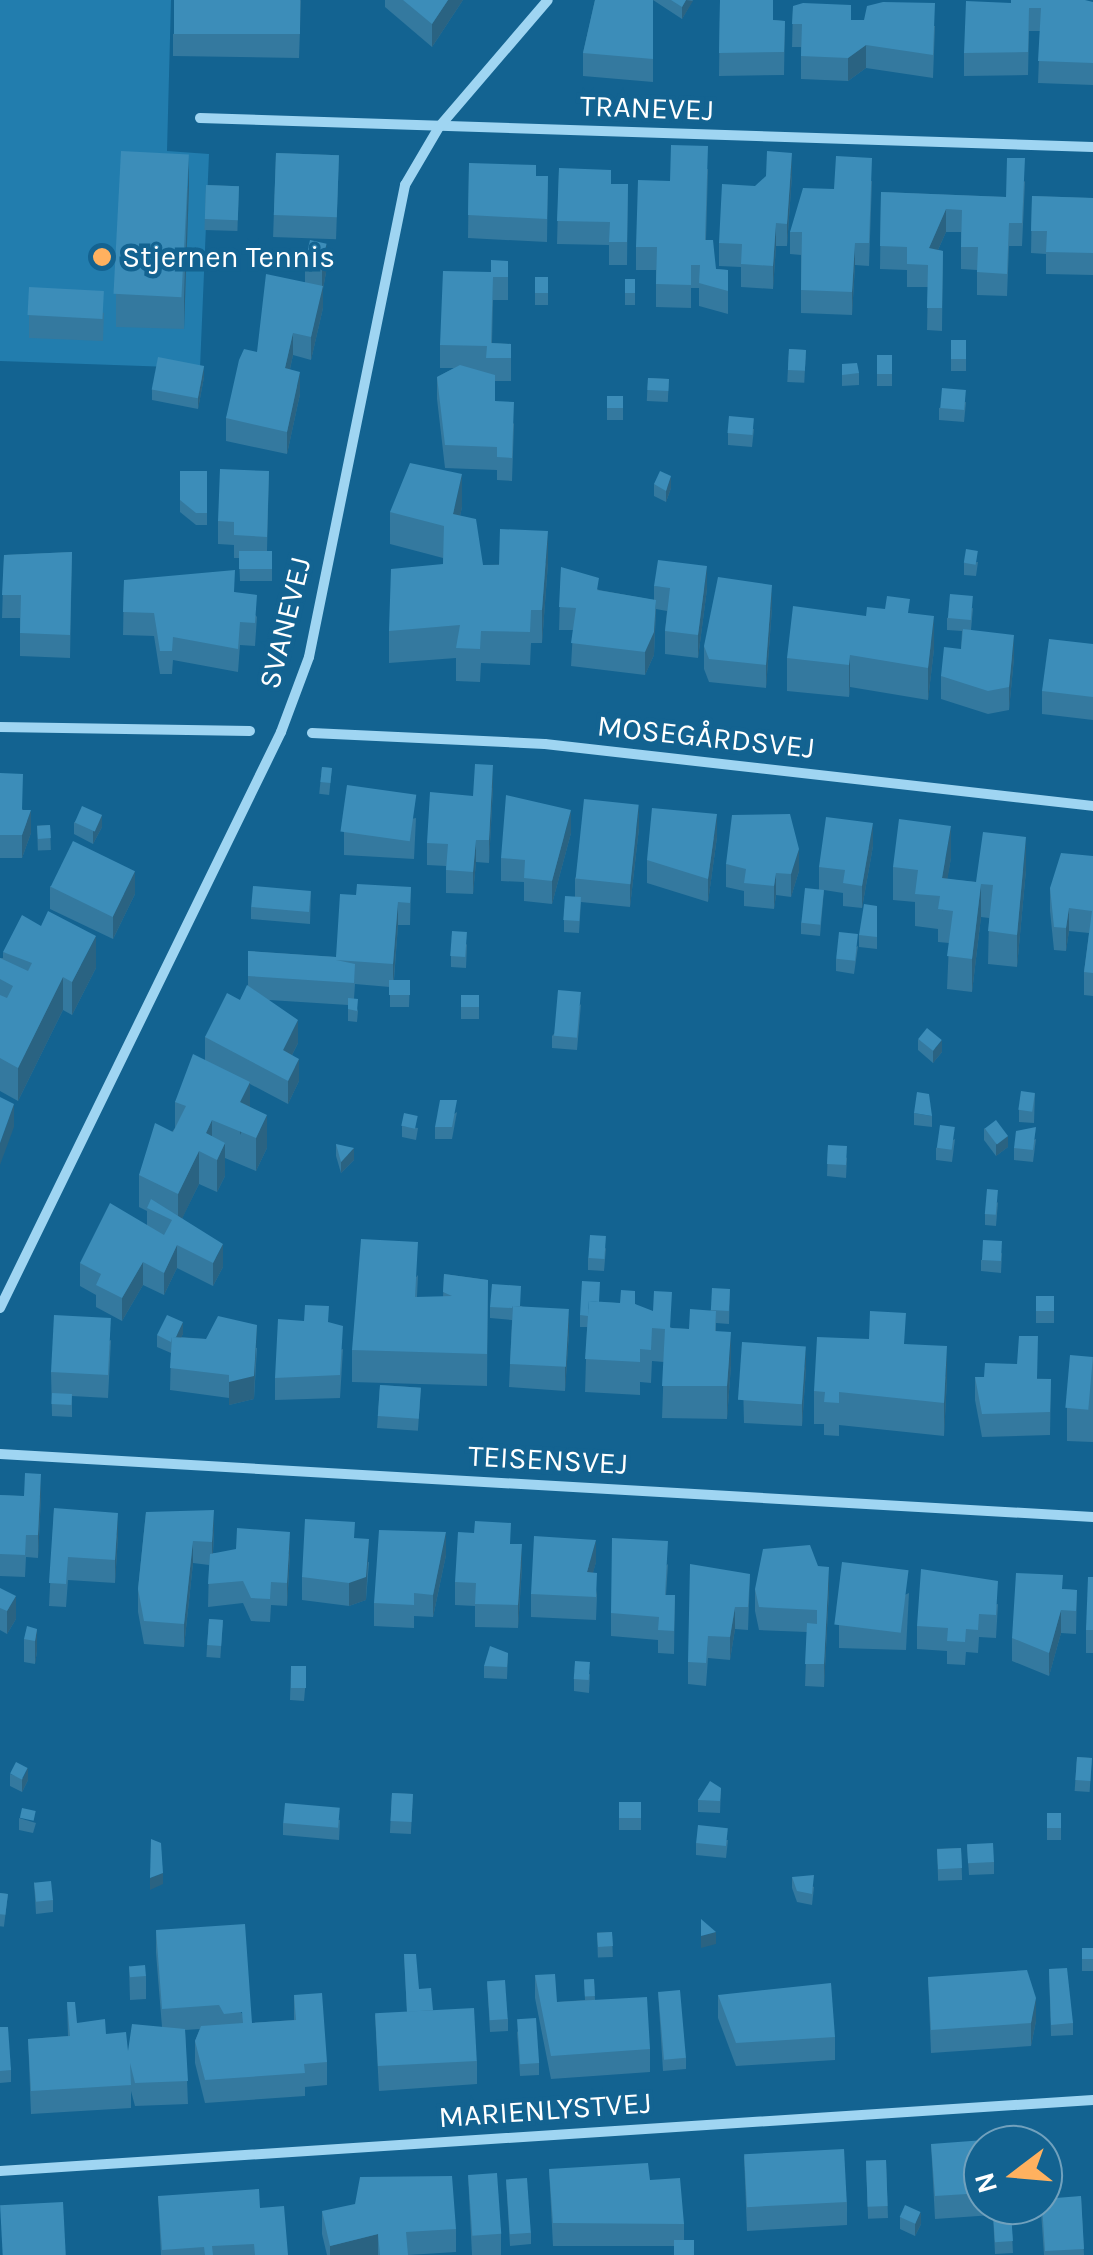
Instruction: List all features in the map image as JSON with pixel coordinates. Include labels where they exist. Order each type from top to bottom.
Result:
[{"type":"street","name":"SVANEVEJ","points":[[0,1308],[288,713],[309,657],[405,184],[439,127],[548,0]]},
{"type":"street","name":"TRANEVEJ","points":[[200,118],[1093,146]]},
{"type":"street","points":[[0,727],[250,731]]},
{"type":"street","name":"MOSEGÅRDSVEJ","points":[[312,733],[544,744],[1093,806]]},
{"type":"street","name":"TEISENSVEJ","points":[[0,1454],[1093,1517]]},
{"type":"street","name":"MARIENLYSTVEJ","points":[[0,2170],[1093,2100]]},
{"type":"shaded area","name":"Stjernen Tennis","points":[[0,0],[171,0],[167,151],[209,154],[200,368],[0,361]]},
{"type":"building","points":[[174,0],[300,0],[300,34],[174,34]]},
{"type":"building","points":[[403,0],[448,0],[432,24]]},
{"type":"building","points":[[595,0],[653,0],[653,59],[583,53]]},
{"type":"building","points":[[720,0],[773,0],[773,20],[785,21],[784,52],[719,53]]},
{"type":"building","points":[[966,1],[1093,2],[1093,63],[1038,61],[1041,8],[1029,8],[1028,52],[964,53]]},
{"type":"building","points":[[883,2],[935,3],[933,55],[866,45],[848,58],[801,56],[802,24],[792,24],[793,6],[851,5],[851,20],[864,20],[867,6]]},
{"type":"building","points":[[671,145],[708,146],[705,240],[713,240],[716,269],[728,270],[728,291],[699,283],[700,265],[691,265],[691,285],[656,284],[657,247],[636,247],[638,180],[670,181]]},
{"type":"building","points":[[121,151],[189,155],[181,297],[114,294]]},
{"type":"building","points":[[767,151],[792,153],[787,224],[776,223],[773,266],[741,264],[742,244],[719,243],[722,184],[755,186],[766,176]]},
{"type":"building","points":[[276,153],[339,155],[337,217],[274,215]]},
{"type":"building","points":[[836,156],[872,158],[869,243],[855,243],[852,292],[801,290],[802,232],[790,232],[803,188],[834,189]]},
{"type":"building","points":[[1007,158],[1025,158],[1022,223],[1009,223],[1007,274],[977,272],[978,247],[961,247],[962,210],[946,209],[929,248],[943,251],[942,308],[927,308],[928,265],[907,264],[907,247],[880,246],[881,192],[1006,197]]},
{"type":"building","points":[[469,163],[536,165],[536,176],[548,176],[547,219],[468,215]]},
{"type":"building","points":[[559,168],[611,170],[611,184],[628,184],[627,242],[609,242],[610,222],[557,221]]},
{"type":"building","points":[[206,185],[239,186],[238,220],[205,219]]},
{"type":"building","points":[[1032,196],[1093,198],[1093,253],[1046,252],[1047,231],[1031,231]]},
{"type":"building","points":[[310,240],[327,244],[321,267],[305,263]]},
{"type":"building","points":[[491,260],[508,261],[508,277],[493,277],[491,343],[511,344],[511,358],[486,358],[487,346],[440,345],[443,271],[491,272]]},
{"type":"building","points":[[266,274],[323,286],[311,337],[293,333],[285,368],[300,372],[287,432],[226,418],[244,349],[257,352]]},
{"type":"building","points":[[535,277],[548,277],[548,293],[535,293]]},
{"type":"building","points":[[625,279],[635,279],[635,293],[625,293]]},
{"type":"building","points":[[29,287],[104,291],[102,319],[28,315]]},
{"type":"building","points":[[951,340],[966,340],[966,359],[951,359]]},
{"type":"building","points":[[789,349],[806,350],[805,371],[788,370]]},
{"type":"building","points":[[877,355],[892,355],[892,374],[877,374]]},
{"type":"building","points":[[158,357],[204,366],[198,398],[152,389]]},
{"type":"building","points":[[857,363],[859,373],[842,375],[842,364]]},
{"type":"building","points":[[460,365],[495,375],[495,401],[514,402],[512,458],[497,457],[497,447],[445,445],[437,377]]},
{"type":"building","points":[[648,378],[669,379],[668,391],[647,390]]},
{"type":"building","points":[[942,388],[966,390],[964,410],[940,408]]},
{"type":"building","points":[[607,396],[623,396],[623,408],[607,408]]},
{"type":"building","points":[[729,416],[754,418],[752,435],[728,433]]},
{"type":"building","points":[[410,463],[462,474],[453,514],[476,519],[483,565],[499,565],[500,529],[548,531],[542,610],[531,610],[530,632],[481,631],[480,649],[456,648],[460,625],[389,631],[391,569],[443,564],[444,526],[390,512]]},
{"type":"building","points":[[220,469],[269,471],[267,537],[234,535],[234,522],[218,521]]},
{"type":"building","points":[[180,471],[207,471],[207,513],[196,513],[180,500]]},
{"type":"building","points":[[660,471],[671,476],[666,491],[654,484]]},
{"type":"building","points":[[966,549],[978,551],[976,565],[964,563]]},
{"type":"building","points":[[239,551],[272,551],[272,569],[239,569]]},
{"type":"building","points":[[72,552],[70,635],[20,633],[21,595],[2,595],[4,555]]},
{"type":"building","points":[[658,560],[707,566],[698,635],[665,631],[670,588],[654,586]]},
{"type":"building","points":[[561,567],[599,578],[597,590],[656,600],[654,632],[645,652],[571,643],[576,608],[559,607]]},
{"type":"building","points":[[235,570],[234,592],[257,595],[255,623],[240,622],[238,649],[173,637],[172,651],[160,651],[154,613],[123,612],[124,580]]},
{"type":"building","points":[[718,577],[772,585],[766,665],[709,659],[704,646]]},
{"type":"building","points":[[950,594],[973,596],[971,620],[948,618]]},
{"type":"building","points":[[887,596],[910,599],[908,613],[934,616],[928,668],[850,655],[849,665],[787,658],[793,606],[866,616],[867,607],[885,609]]},
{"type":"building","points":[[963,629],[1014,635],[1009,687],[988,691],[941,676],[944,647],[961,649]]},
{"type":"building","points":[[1049,639],[1093,644],[1093,697],[1042,691]]},
{"type":"building","points":[[475,764],[493,765],[489,840],[476,840],[473,872],[446,870],[448,844],[427,843],[430,792],[473,796]]},
{"type":"building","points":[[322,767],[332,768],[330,783],[320,782]]},
{"type":"building","points":[[0,773],[23,774],[22,810],[31,810],[22,835],[0,835]]},
{"type":"building","points":[[347,785],[416,795],[410,841],[340,832]]},
{"type":"building","points":[[506,795],[571,810],[552,881],[524,878],[525,860],[501,858]]},
{"type":"building","points":[[584,799],[639,805],[630,884],[576,879]]},
{"type":"building","points":[[82,806],[102,815],[95,831],[75,822]]},
{"type":"building","points":[[652,808],[717,814],[708,879],[647,860]]},
{"type":"building","points":[[790,814],[799,849],[791,874],[776,873],[774,886],[744,883],[746,869],[726,864],[732,815]]},
{"type":"building","points":[[826,817],[873,823],[862,886],[843,883],[845,870],[819,867]]},
{"type":"building","points":[[899,819],[951,826],[942,878],[976,882],[983,832],[1026,837],[1017,935],[988,931],[993,885],[981,884],[972,959],[947,956],[953,911],[938,909],[940,896],[915,894],[918,870],[893,867]]},
{"type":"building","points":[[50,825],[51,838],[38,839],[37,826]]},
{"type":"building","points":[[73,841],[135,871],[113,917],[51,887]]},
{"type":"building","points":[[1061,853],[1093,856],[1093,973],[1084,972],[1092,911],[1069,908],[1066,928],[1054,927],[1050,888]]},
{"type":"building","points":[[357,884],[411,887],[410,903],[398,902],[393,964],[336,960],[355,964],[354,983],[248,976],[248,951],[336,957],[340,894],[356,895]]},
{"type":"building","points":[[253,886],[311,891],[309,912],[251,907]]},
{"type":"building","points":[[805,888],[824,890],[820,925],[801,923]]},
{"type":"building","points":[[565,896],[581,897],[579,921],[563,920]]},
{"type":"building","points":[[864,904],[877,906],[877,937],[859,935]]},
{"type":"building","points":[[48,911],[96,936],[72,982],[63,977],[18,1068],[0,1058],[0,995],[7,998],[13,986],[0,979],[0,958],[28,971],[32,963],[3,952],[22,915],[41,926]]},
{"type":"building","points":[[452,931],[467,932],[465,957],[450,956]]},
{"type":"building","points":[[839,932],[858,934],[855,961],[836,959]]},
{"type":"building","points":[[389,980],[410,980],[410,995],[389,995]]},
{"type":"building","points":[[247,985],[298,1020],[283,1050],[299,1059],[288,1081],[205,1037],[227,993],[240,1000]]},
{"type":"building","points":[[558,990],[581,992],[577,1038],[554,1036]]},
{"type":"building","points":[[461,995],[479,995],[479,1007],[461,1007]]},
{"type":"building","points":[[348,998],[358,999],[357,1011],[348,1009]]},
{"type":"building","points":[[927,1028],[942,1040],[933,1051],[918,1039]]},
{"type":"building","points":[[193,1054],[250,1082],[240,1102],[267,1115],[256,1138],[212,1120],[206,1133],[225,1143],[217,1160],[199,1151],[178,1194],[139,1175],[155,1123],[173,1132],[186,1106],[175,1102]]},
{"type":"building","points":[[1021,1091],[1035,1093],[1032,1112],[1018,1110]]},
{"type":"building","points":[[917,1092],[929,1094],[932,1116],[914,1113]]},
{"type":"building","points":[[0,1097],[14,1104],[0,1143]]},
{"type":"building","points":[[440,1100],[457,1100],[452,1127],[435,1127]]},
{"type":"building","points":[[404,1113],[418,1116],[415,1129],[401,1126]]},
{"type":"building","points":[[996,1120],[1008,1136],[997,1144],[985,1128]]},
{"type":"building","points":[[940,1125],[955,1127],[952,1150],[937,1148]]},
{"type":"building","points":[[1036,1127],[1033,1150],[1014,1148],[1016,1131]]},
{"type":"building","points":[[336,1144],[354,1148],[341,1162]]},
{"type":"building","points":[[828,1145],[847,1146],[846,1165],[827,1164]]},
{"type":"building","points":[[987,1189],[998,1190],[996,1215],[985,1214]]},
{"type":"building","points":[[151,1199],[223,1244],[213,1263],[177,1245],[164,1273],[143,1262],[122,1298],[96,1285],[101,1274],[80,1263],[110,1203],[164,1235],[172,1220],[147,1208]]},
{"type":"building","points":[[590,1235],[606,1236],[604,1259],[588,1258]]},
{"type":"building","points":[[361,1239],[418,1242],[415,1297],[452,1296],[443,1292],[444,1274],[488,1280],[487,1354],[352,1350]]},
{"type":"building","points":[[983,1240],[1002,1241],[1001,1261],[982,1260]]},
{"type":"building","points":[[582,1281],[600,1282],[599,1302],[589,1301],[588,1316],[580,1315]]},
{"type":"building","points":[[492,1284],[521,1286],[520,1306],[490,1307]]},
{"type":"building","points":[[712,1288],[730,1289],[729,1311],[711,1310]]},
{"type":"building","points":[[621,1290],[635,1291],[635,1304],[653,1311],[654,1291],[672,1292],[670,1328],[689,1329],[690,1309],[716,1311],[715,1331],[731,1332],[727,1386],[662,1386],[665,1329],[652,1328],[651,1350],[640,1349],[640,1362],[585,1359],[589,1301],[620,1303]]},
{"type":"building","points":[[1036,1296],[1054,1296],[1054,1311],[1036,1311]]},
{"type":"building","points":[[305,1305],[329,1306],[328,1322],[343,1326],[340,1375],[275,1378],[278,1319],[304,1321]]},
{"type":"building","points":[[513,1306],[569,1309],[566,1367],[510,1364]]},
{"type":"building","points":[[870,1311],[906,1313],[904,1344],[947,1346],[944,1403],[839,1392],[839,1403],[824,1402],[825,1392],[814,1391],[817,1337],[869,1339]]},
{"type":"building","points":[[54,1315],[111,1318],[108,1375],[51,1372]]},
{"type":"building","points":[[167,1315],[183,1322],[171,1342],[157,1335]]},
{"type":"building","points":[[218,1316],[257,1325],[254,1376],[229,1382],[229,1375],[170,1368],[172,1337],[206,1339]]},
{"type":"building","points":[[1019,1336],[1038,1336],[1037,1379],[1051,1379],[1050,1412],[982,1414],[975,1377],[984,1377],[985,1363],[1017,1364]]},
{"type":"building","points":[[742,1342],[806,1346],[802,1404],[738,1400]]},
{"type":"building","points":[[1070,1355],[1093,1357],[1088,1410],[1065,1408]]},
{"type":"building","points":[[380,1385],[421,1388],[419,1419],[378,1416]]},
{"type":"building","points":[[52,1393],[72,1394],[71,1405],[51,1404]]},
{"type":"building","points":[[25,1473],[41,1474],[38,1535],[26,1535],[25,1555],[0,1554],[0,1495],[24,1496]]},
{"type":"building","points":[[54,1508],[118,1513],[115,1560],[68,1557],[66,1584],[49,1583]]},
{"type":"building","points":[[214,1510],[212,1542],[193,1541],[184,1624],[144,1621],[138,1589],[146,1512]]},
{"type":"building","points":[[305,1519],[355,1522],[354,1538],[369,1539],[366,1577],[349,1583],[302,1577]]},
{"type":"building","points":[[475,1521],[511,1523],[510,1544],[522,1544],[518,1605],[475,1604],[476,1583],[455,1582],[458,1532],[474,1533]]},
{"type":"building","points":[[237,1528],[290,1532],[287,1583],[271,1582],[270,1599],[251,1598],[243,1581],[208,1584],[210,1554],[236,1549]]},
{"type":"building","points":[[379,1530],[446,1532],[433,1595],[414,1593],[414,1605],[374,1603]]},
{"type":"building","points":[[534,1536],[596,1540],[587,1572],[597,1573],[596,1597],[531,1594]]},
{"type":"building","points":[[612,1538],[668,1541],[665,1595],[675,1595],[674,1631],[658,1630],[659,1617],[611,1613]]},
{"type":"building","points":[[810,1545],[818,1566],[829,1567],[824,1664],[805,1664],[807,1623],[817,1624],[817,1610],[759,1607],[755,1589],[763,1549]]},
{"type":"building","points":[[842,1562],[909,1570],[901,1633],[834,1625]]},
{"type":"building","points":[[690,1564],[750,1574],[748,1607],[735,1607],[730,1637],[708,1636],[706,1663],[688,1662]]},
{"type":"building","points":[[921,1569],[998,1581],[996,1615],[979,1614],[978,1630],[966,1629],[965,1642],[947,1641],[948,1628],[917,1626]]},
{"type":"building","points":[[1016,1573],[1063,1575],[1062,1589],[1077,1590],[1076,1611],[1061,1610],[1049,1653],[1012,1638]]},
{"type":"building","points":[[1088,1577],[1093,1577],[1093,1630],[1086,1630]]},
{"type":"building","points":[[0,1588],[16,1596],[7,1611],[0,1608]]},
{"type":"building","points":[[209,1619],[223,1620],[221,1646],[207,1645]]},
{"type":"building","points":[[27,1626],[37,1629],[35,1641],[24,1639]]},
{"type":"building","points":[[490,1646],[508,1653],[507,1667],[484,1666]]},
{"type":"building","points":[[575,1661],[590,1662],[589,1680],[574,1679]]},
{"type":"building","points":[[291,1666],[306,1666],[306,1688],[291,1688]]},
{"type":"building","points":[[1077,1757],[1092,1758],[1090,1781],[1075,1780]]},
{"type":"building","points":[[16,1762],[28,1768],[22,1779],[10,1774]]},
{"type":"building","points":[[710,1781],[721,1788],[720,1801],[698,1800]]},
{"type":"building","points":[[392,1793],[413,1794],[412,1822],[391,1821]]},
{"type":"building","points":[[619,1802],[641,1802],[641,1818],[619,1818]]},
{"type":"building","points":[[285,1803],[340,1808],[338,1828],[283,1823]]},
{"type":"building","points":[[22,1808],[36,1811],[34,1821],[20,1818]]},
{"type":"building","points":[[1047,1813],[1061,1813],[1061,1828],[1047,1828]]},
{"type":"building","points":[[698,1825],[728,1828],[726,1846],[696,1843]]},
{"type":"building","points":[[151,1839],[161,1843],[163,1873],[150,1878]]},
{"type":"building","points":[[993,1843],[994,1862],[968,1863],[967,1844]]},
{"type":"building","points":[[961,1848],[962,1868],[938,1869],[937,1849]]},
{"type":"building","points":[[814,1875],[812,1894],[797,1891],[792,1877]]},
{"type":"building","points":[[51,1881],[53,1900],[36,1902],[34,1883]]},
{"type":"building","points":[[0,1893],[8,1894],[5,1915],[0,1914]]},
{"type":"building","points":[[701,1919],[716,1932],[701,1936]]},
{"type":"building","points":[[245,1924],[252,2023],[296,2020],[294,1995],[322,1993],[327,2062],[304,2064],[305,2073],[205,2080],[195,2041],[201,2026],[243,2023],[242,2012],[224,2014],[219,2005],[162,2009],[156,1930]]},
{"type":"building","points":[[612,1932],[613,1946],[598,1947],[597,1933]]},
{"type":"building","points":[[1082,1948],[1093,1948],[1093,1959],[1082,1959]]},
{"type":"building","points":[[404,1954],[416,1954],[419,1989],[431,1988],[433,2010],[407,2012]]},
{"type":"building","points":[[145,1965],[146,1976],[130,1977],[129,1966]]},
{"type":"building","points":[[1067,1968],[1073,2023],[1051,2025],[1049,1969]]},
{"type":"building","points":[[1027,1970],[1036,1998],[1031,2023],[931,2030],[928,1977]]},
{"type":"building","points":[[555,1974],[557,2002],[647,1997],[650,2049],[551,2056],[535,1975]]},
{"type":"building","points":[[594,1979],[595,1996],[585,1997],[584,1980]]},
{"type":"building","points":[[505,1980],[508,2019],[490,2020],[487,1981]]},
{"type":"building","points":[[831,1983],[835,2037],[736,2043],[718,1995]]},
{"type":"building","points":[[680,1990],[686,2058],[664,2060],[658,1992]]},
{"type":"building","points":[[67,2002],[75,2002],[77,2023],[105,2019],[106,2034],[126,2032],[128,2051],[132,2024],[185,2029],[188,2081],[135,2083],[130,2063],[131,2085],[31,2091],[28,2039],[70,2036]]},
{"type":"building","points":[[474,2008],[477,2061],[378,2066],[375,2013]]},
{"type":"building","points":[[536,2018],[539,2063],[520,2064],[517,2019]]},
{"type":"building","points":[[0,2027],[8,2027],[11,2070],[0,2071]]},
{"type":"building","points":[[963,2142],[963,2194],[935,2196],[931,2144]]},
{"type":"building","points":[[844,2149],[847,2202],[747,2207],[744,2154]]},
{"type":"building","points":[[886,2160],[888,2206],[868,2207],[866,2161]]},
{"type":"building","points":[[648,2163],[650,2180],[680,2178],[684,2224],[553,2223],[549,2169]]},
{"type":"building","points":[[497,2173],[501,2234],[472,2236],[468,2175]]},
{"type":"building","points":[[452,2176],[456,2229],[406,2232],[408,2255],[380,2255],[378,2234],[330,2246],[322,2211],[355,2204],[360,2177]]},
{"type":"building","points":[[527,2178],[531,2233],[510,2234],[506,2179]]},
{"type":"building","points":[[259,2189],[260,2208],[284,2206],[288,2255],[255,2255],[254,2244],[212,2246],[213,2255],[205,2255],[204,2247],[162,2250],[158,2196]]},
{"type":"building","points":[[1081,2196],[1084,2249],[1045,2251],[1043,2225],[1063,2225],[1063,2197]]},
{"type":"building","points":[[63,2202],[66,2255],[3,2255],[0,2205]]},
{"type":"building","points":[[905,2205],[921,2212],[915,2224],[900,2217]]},
{"type":"building","points":[[994,2225],[1012,2225],[1013,2241],[995,2242]]},
{"type":"building","points":[[674,2240],[694,2240],[694,2255],[674,2255]]},
{"type":"place","name":"Stjernen Tennis","points":[[102,257]]}]
